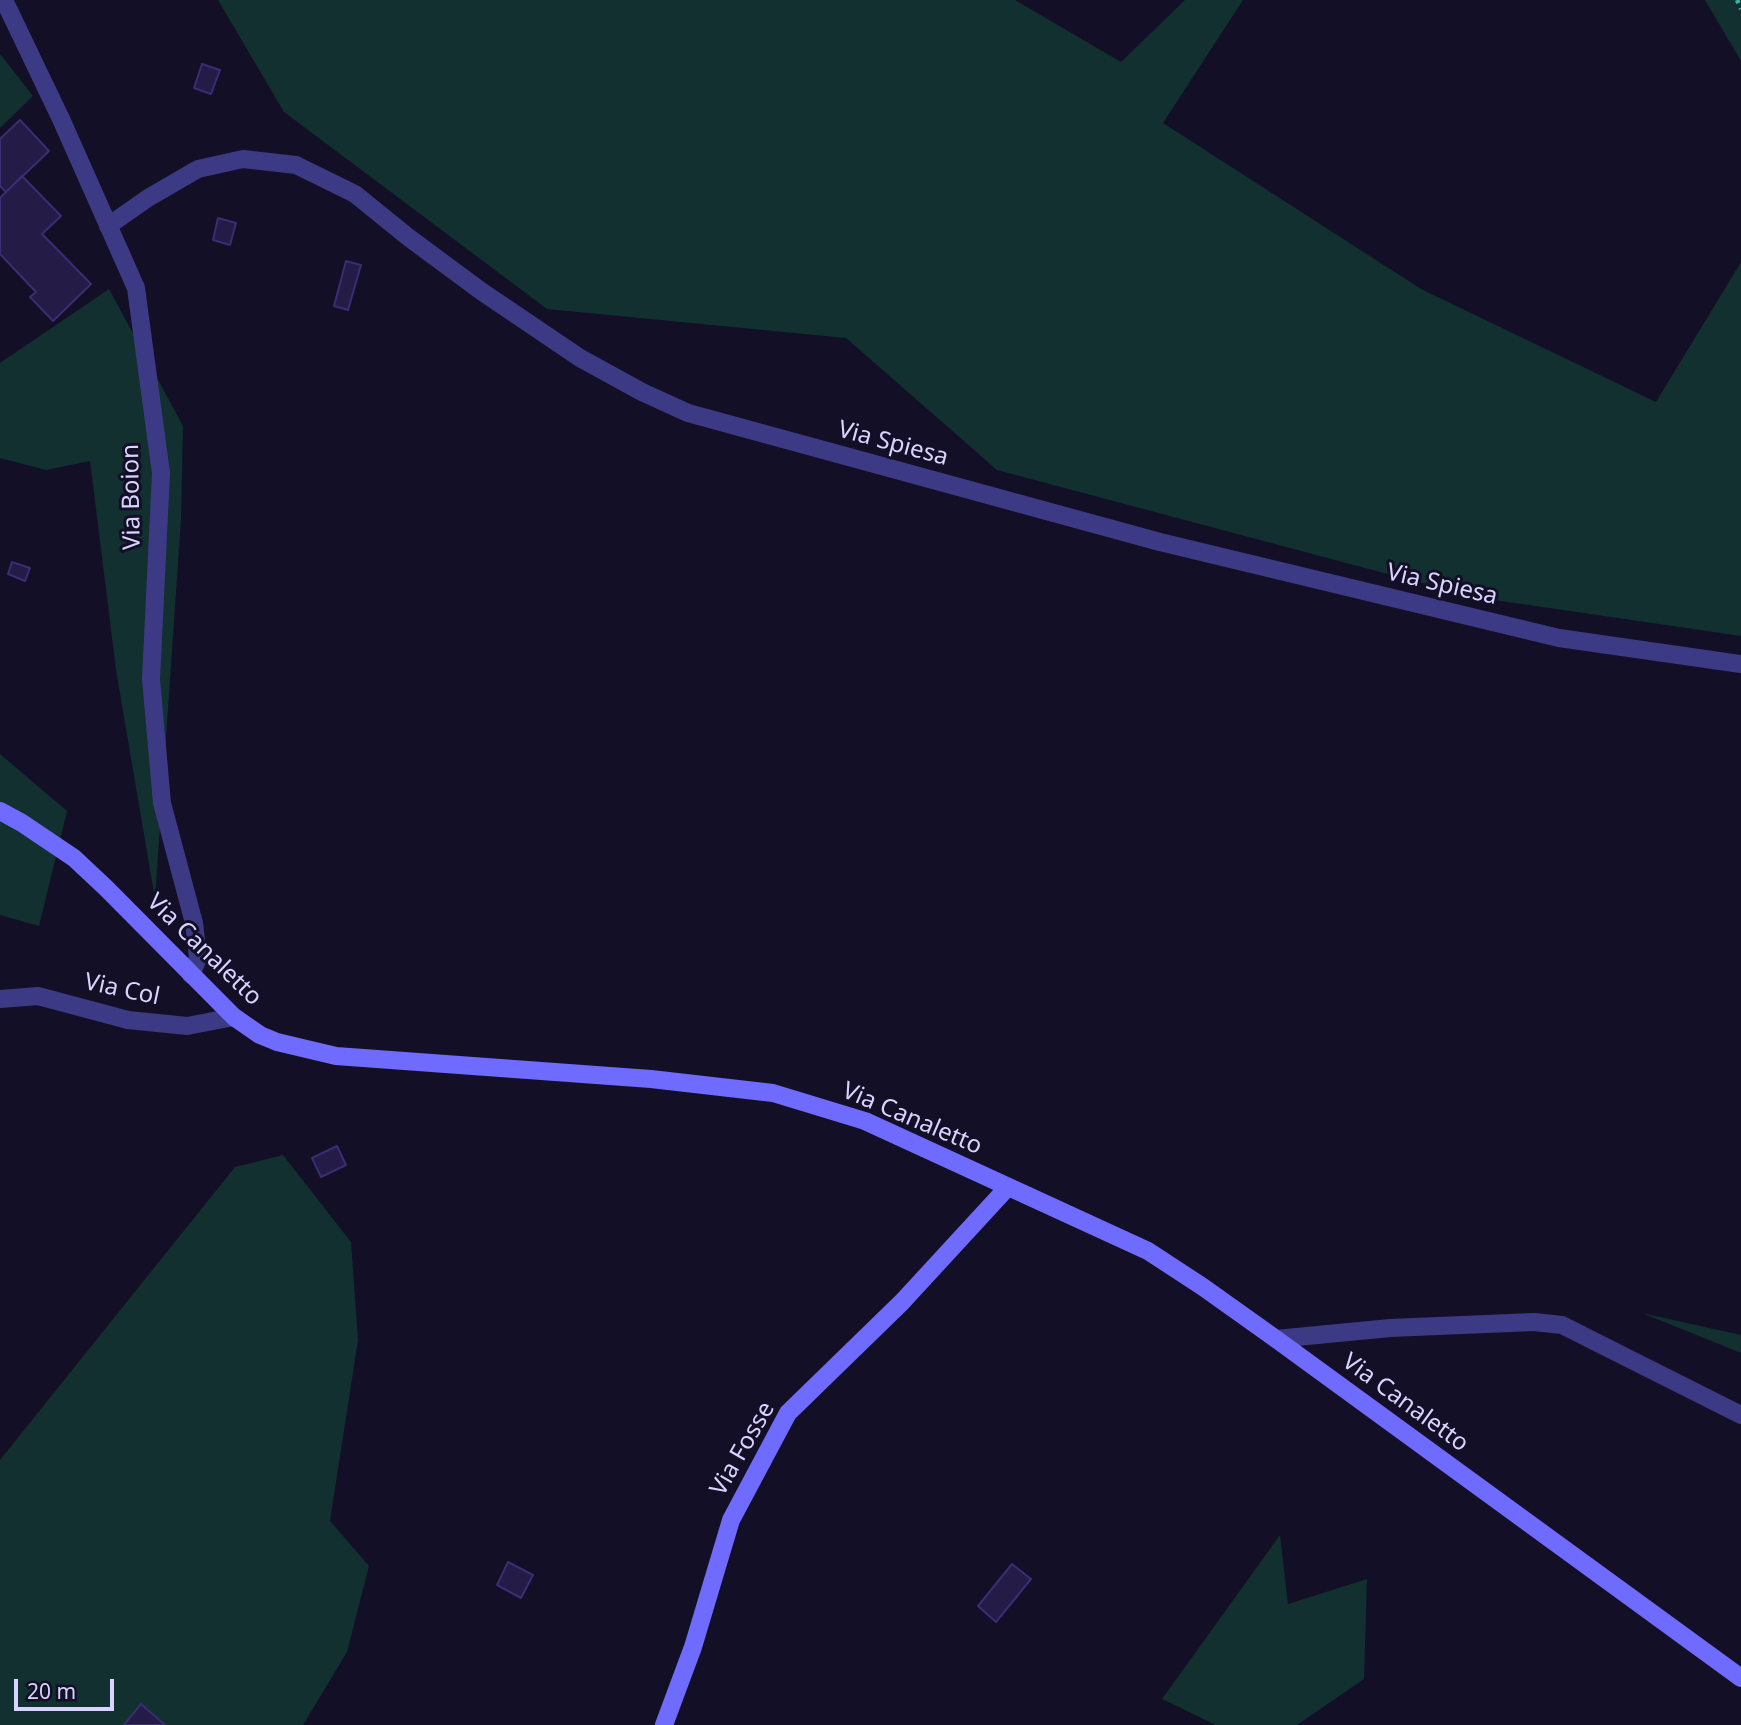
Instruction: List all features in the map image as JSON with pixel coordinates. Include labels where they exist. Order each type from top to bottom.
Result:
[{"type":"street","name":"Via Boion","points":[[4,0],[61,119],[136,288],[161,473],[151,679],[162,803],[194,923],[198,958],[191,975]]},
{"type":"street","name":"Via Spiesa","points":[[108,226],[148,198],[198,169],[243,159],[296,165],[355,194],[481,291],[580,358],[642,392],[688,413],[1160,542],[1559,638],[1741,664]]},
{"type":"street","name":"Via Canaletto","points":[[0,811],[75,858],[234,1017],[260,1035],[277,1042],[337,1056],[651,1079],[773,1093],[865,1121],[1148,1251],[1276,1339],[1741,1678]]},
{"type":"street","name":"Via Col","points":[[0,999],[38,996],[128,1020],[187,1027],[234,1017]]},
{"type":"street","name":"Via Fosse","points":[[664,1725],[693,1647],[731,1520],[788,1413],[902,1302],[1007,1188]]},
{"type":"street","points":[[1276,1339],[1390,1328],[1534,1322],[1562,1325],[1741,1415]]},
{"type":"path","points":[[1737,0],[1741,9]]},
{"type":"green space","points":[[218,0],[1015,0],[1121,62],[1185,0],[1243,0],[1163,123],[1421,289],[1656,402],[1741,262],[1741,636],[1474,597],[997,470],[846,338],[547,309],[284,112]]},
{"type":"green space","points":[[1705,0],[1741,0],[1741,61]]},
{"type":"green space","points":[[0,54],[33,96],[0,128]]},
{"type":"green space","points":[[109,289],[183,426],[181,519],[155,899],[116,670],[90,461],[46,470],[0,458],[0,363]]},
{"type":"green space","points":[[0,754],[67,811],[39,926],[0,915]]},
{"type":"green space","points":[[283,1155],[351,1242],[358,1340],[330,1521],[369,1566],[347,1652],[303,1725],[0,1725],[0,1460],[235,1167]]},
{"type":"green space","points":[[1642,1313],[1741,1335],[1741,1353]]},
{"type":"green space","points":[[1280,1535],[1288,1604],[1367,1579],[1364,1679],[1297,1725],[1216,1725],[1162,1699]]},
{"type":"building","points":[[202,64],[220,70],[211,94],[194,88]]},
{"type":"building","points":[[20,120],[49,151],[6,192],[0,186],[0,139]]},
{"type":"building","points":[[22,176],[61,216],[42,234],[91,284],[53,321],[30,297],[36,292],[0,254],[0,198]]},
{"type":"building","points":[[218,218],[236,223],[230,245],[213,240]]},
{"type":"building","points":[[346,261],[361,265],[348,310],[334,306]]},
{"type":"building","points":[[12,562],[30,568],[25,581],[8,574]]},
{"type":"building","points":[[337,1146],[346,1165],[321,1177],[312,1158]]},
{"type":"building","points":[[508,1562],[533,1575],[521,1598],[497,1585]]},
{"type":"building","points":[[1012,1564],[1031,1579],[996,1622],[978,1606]]},
{"type":"building","points":[[141,1704],[165,1725],[124,1725]]}]
